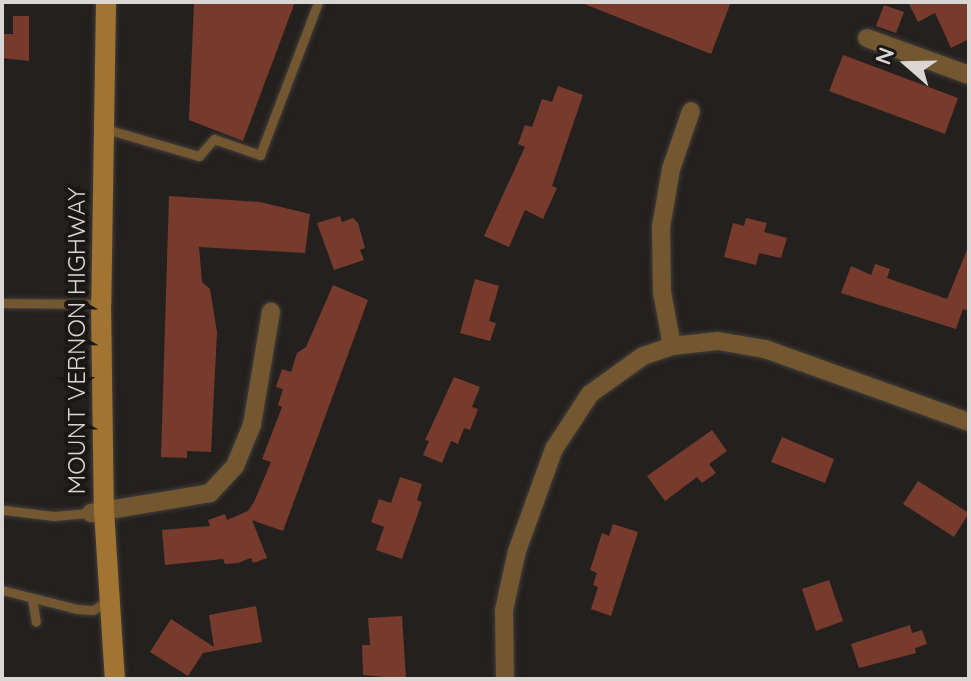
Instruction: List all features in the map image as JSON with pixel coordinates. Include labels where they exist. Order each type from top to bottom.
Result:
[{"type":"main road","name":"MOUNT VERNON HIGHWAY","points":[[106,2],[97,512],[109,599],[115,679]]},
{"type":"street","points":[[867,38],[960,72],[969,59]]},
{"type":"street","points":[[672,346],[662,292],[661,227],[671,169],[691,111]]},
{"type":"street","points":[[97,512],[210,493],[235,466],[252,425],[271,312]]},
{"type":"street","points":[[505,679],[504,610],[517,551],[554,449],[590,394],[643,356],[672,346],[718,341],[765,349],[969,422]]},
{"type":"lane","points":[[105,129],[199,156],[214,139],[260,155],[318,3]]},
{"type":"lane","points":[[2,303],[101,304]]},
{"type":"lane","points":[[4,510],[54,516],[97,512]]},
{"type":"lane","points":[[2,590],[93,610],[109,599]]},
{"type":"lane","points":[[32,598],[36,622]]},
{"type":"building","points":[[194,2],[295,2],[243,141],[189,120]]},
{"type":"building","points":[[579,2],[731,2],[711,54]]},
{"type":"building","points":[[908,2],[969,2],[969,39],[951,48],[935,13],[918,22]]},
{"type":"building","points":[[884,5],[904,12],[896,33],[876,26]]},
{"type":"building","points":[[13,16],[29,16],[29,61],[2,58],[2,34],[13,34]]},
{"type":"building","points":[[843,55],[958,98],[945,134],[829,91]]},
{"type":"building","points":[[558,86],[583,95],[552,186],[557,188],[543,219],[525,210],[509,247],[484,236],[525,147],[518,144],[525,125],[532,127],[542,99],[552,102]]},
{"type":"building","points":[[169,196],[260,202],[310,214],[305,253],[199,247],[202,282],[210,289],[217,332],[211,452],[187,451],[187,458],[161,457]]},
{"type":"building","points":[[340,216],[342,222],[353,218],[358,223],[365,248],[360,250],[364,260],[334,270],[317,223]]},
{"type":"building","points":[[746,218],[767,223],[764,232],[787,238],[781,258],[759,253],[756,265],[724,257],[733,223],[744,226]]},
{"type":"building","points":[[969,245],[969,311],[963,309],[956,329],[841,293],[851,266],[871,275],[875,264],[890,269],[887,278],[947,299]]},
{"type":"building","points":[[475,279],[499,286],[489,321],[496,323],[490,341],[460,333]]},
{"type":"building","points":[[333,285],[368,300],[283,531],[252,520],[267,558],[253,563],[251,558],[238,563],[225,564],[223,559],[165,565],[162,530],[210,526],[208,520],[225,514],[227,520],[248,511],[254,502],[271,462],[262,459],[282,407],[278,405],[283,389],[276,387],[282,369],[291,372],[297,353],[306,347]]},
{"type":"building","points":[[454,377],[480,387],[472,407],[478,409],[470,430],[464,428],[458,444],[451,441],[442,463],[423,455],[429,441],[425,440]]},
{"type":"building","points":[[712,430],[727,451],[709,464],[716,473],[702,483],[697,477],[665,501],[647,476]]},
{"type":"building","points":[[782,437],[834,459],[825,483],[771,462]]},
{"type":"building","points":[[400,477],[422,484],[417,500],[422,502],[402,559],[376,550],[384,527],[371,522],[379,499],[391,503]]},
{"type":"building","points":[[918,481],[969,513],[954,537],[903,504]]},
{"type":"building","points":[[613,524],[638,532],[611,616],[591,609],[598,587],[593,585],[597,573],[590,570],[602,533],[609,536]]},
{"type":"building","points":[[829,580],[843,621],[816,631],[802,589]]},
{"type":"building","points":[[256,606],[262,642],[203,653],[188,676],[150,652],[171,619],[214,647],[209,615]]},
{"type":"building","points":[[402,616],[406,679],[363,675],[362,645],[370,645],[368,618]]},
{"type":"building","points":[[910,625],[912,633],[922,630],[927,644],[915,648],[916,653],[859,668],[851,644]]}]
